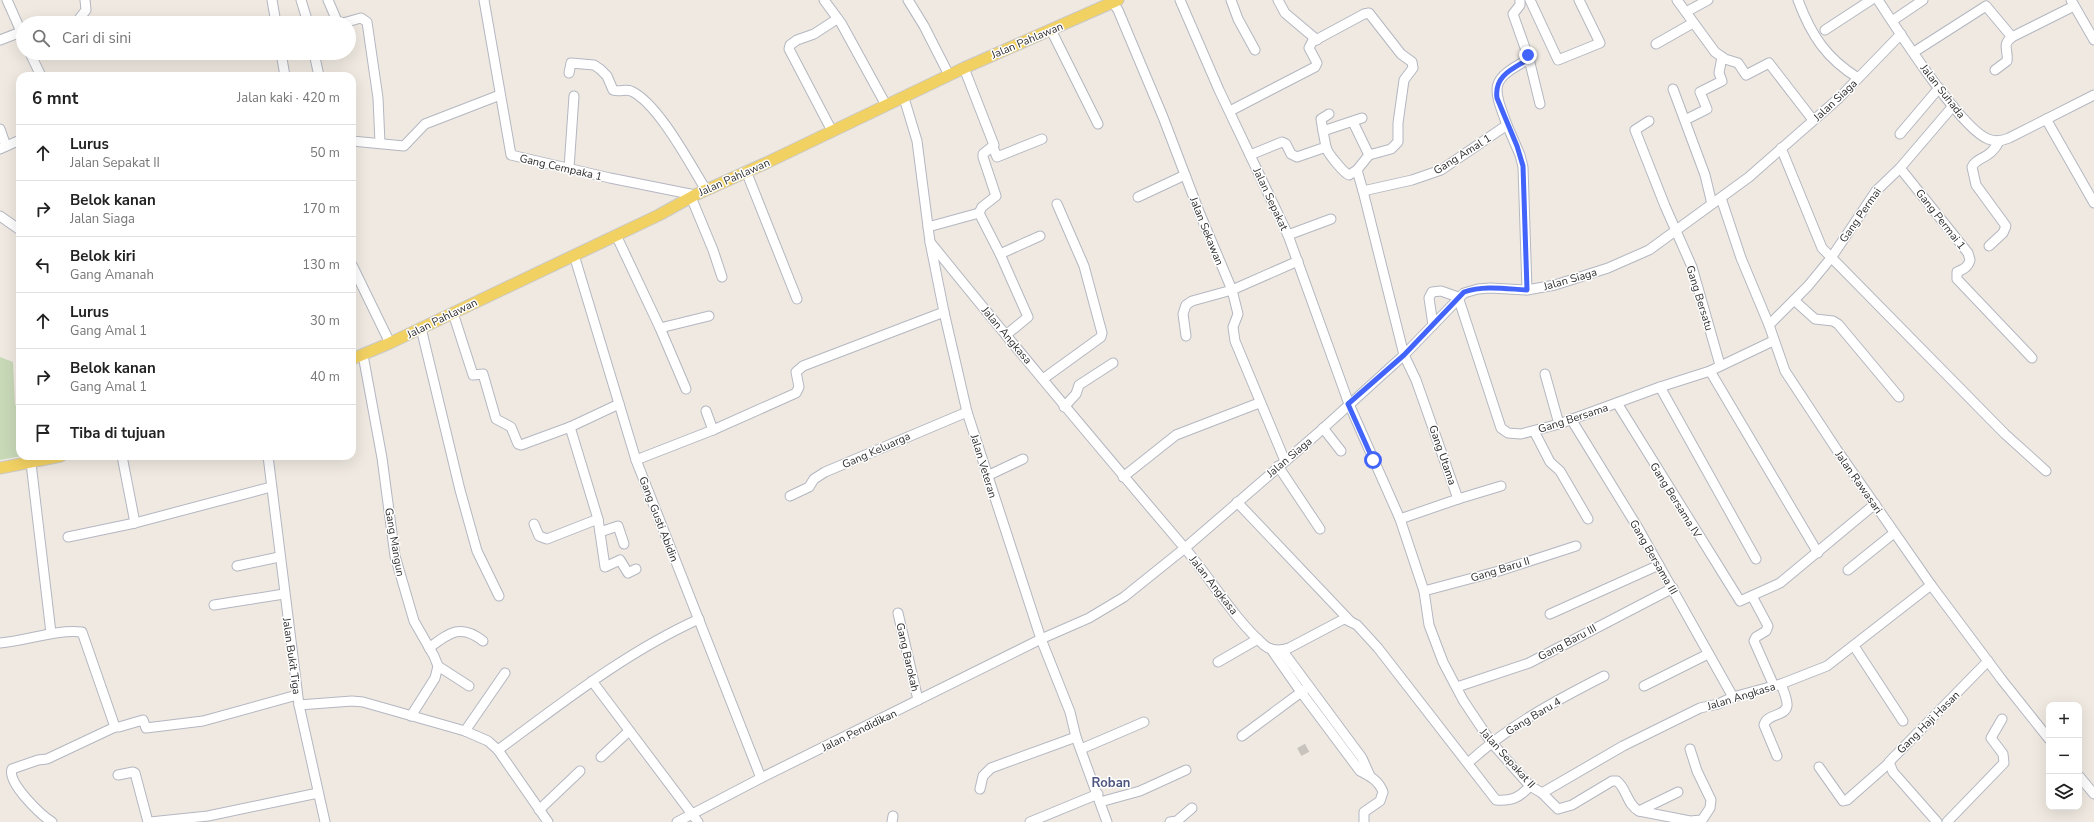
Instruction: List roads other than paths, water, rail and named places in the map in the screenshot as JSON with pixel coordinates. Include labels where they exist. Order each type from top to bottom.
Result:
[{"type":"main road","name":"Jalan Pahlawan","points":[[356,358],[422,328],[616,235],[693,196],[886,105],[904,98],[949,75],[1114,1]]},
{"type":"main road","points":[[0,468],[44,460]]},
{"type":"street","points":[[7,0],[16,20]]},
{"type":"street","points":[[81,16],[86,10],[85,0]]},
{"type":"street","points":[[272,0],[275,16]]},
{"type":"street","points":[[301,0],[306,16]]},
{"type":"street","points":[[328,0],[335,16]]},
{"type":"street","name":"Gang Cempaka 1","points":[[484,0],[511,154],[693,196]]},
{"type":"street","points":[[824,0],[841,23],[886,105]]},
{"type":"street","points":[[908,0],[924,26],[949,75]]},
{"type":"street","name":"Jalan Sepakat","points":[[1180,0],[1288,235],[1348,404]]},
{"type":"street","points":[[1230,0],[1238,19],[1255,50]]},
{"type":"street","points":[[1278,0],[1284,13],[1317,40]]},
{"type":"street","points":[[1520,0],[1520,5],[1514,14],[1529,59],[1540,104]]},
{"type":"street","points":[[1530,0],[1558,60],[1600,43],[1579,0]]},
{"type":"street","points":[[1677,0],[1709,45],[1726,59],[1738,63],[1746,75],[1769,64],[1813,120]]},
{"type":"street","points":[[1686,12],[1708,0]]},
{"type":"street","points":[[1798,0],[1810,31],[1826,52],[1836,63],[1858,78]]},
{"type":"street","points":[[1825,30],[1871,0]]},
{"type":"street","name":"Jalan Suhada","points":[[1878,0],[1953,106],[1980,134],[1989,140],[1999,141]]},
{"type":"street","points":[[1892,21],[1924,0]]},
{"type":"street","name":"Jalan Sekawan","points":[[1114,1],[1160,110],[1232,290],[1238,314],[1232,332],[1282,463],[1320,529]]},
{"type":"street","points":[[1995,70],[2007,61],[2006,41],[2073,3],[2094,40]]},
{"type":"street","points":[[1914,52],[1986,6],[2012,38]]},
{"type":"street","points":[[1230,111],[1315,67],[1317,63],[1309,48],[1312,42],[1368,13],[1401,54],[1412,62],[1413,68],[1404,78],[1398,142],[1391,148],[1369,155],[1357,170],[1349,175],[1345,173],[1329,154],[1326,147],[1321,119],[1329,114]]},
{"type":"street","points":[[356,19],[361,18],[367,22],[378,98],[380,143]]},
{"type":"street","points":[[832,131],[789,49],[790,45],[797,40],[814,34],[837,19]]},
{"type":"street","points":[[1656,44],[1693,23]]},
{"type":"street","points":[[1051,30],[1098,124]]},
{"type":"street","name":"Jalan Siaga","points":[[1041,639],[1089,618],[1111,605],[1185,548],[1323,428],[1404,355],[1464,292],[1478,289],[1527,290],[1576,279],[1608,268],[1649,250],[1676,232],[1721,198],[1781,148],[1839,98],[1901,34]]},
{"type":"street","points":[[0,40],[16,36]]},
{"type":"street","points":[[1527,290],[1523,166],[1520,154],[1497,98],[1497,86],[1503,75],[1529,59]]},
{"type":"street","points":[[1690,118],[1707,109],[1700,92],[1722,81],[1719,73],[1726,59]]},
{"type":"street","points":[[33,60],[39,72]]},
{"type":"street","points":[[282,60],[284,72]]},
{"type":"street","points":[[316,60],[318,72]]},
{"type":"street","points":[[569,73],[570,63],[594,65],[607,76],[613,90],[630,90],[647,103],[665,125],[706,190]]},
{"type":"street","points":[[964,68],[997,157],[1042,139]]},
{"type":"street","points":[[1900,134],[1939,88]]},
{"type":"street","points":[[1673,89],[1705,175],[1712,204]]},
{"type":"street","points":[[1989,246],[2003,233],[2006,226],[1976,185],[1972,168],[1975,162],[1993,152],[1999,141],[2009,138],[2094,94]]},
{"type":"street","points":[[356,141],[404,146],[425,124],[500,95]]},
{"type":"street","points":[[569,168],[574,96]]},
{"type":"street","name":"Jalan Veteran","points":[[904,98],[917,142],[930,242],[944,312],[967,412],[1041,639],[1070,712],[1076,737],[1107,822]]},
{"type":"street","name":"Gang Permai","points":[[1769,325],[1795,300],[1831,258],[1876,190],[1900,168],[1953,106]]},
{"type":"street","points":[[1323,131],[1362,118]]},
{"type":"street","points":[[2046,119],[2094,202]]},
{"type":"street","name":"Gang Bersatu","points":[[1649,121],[1635,130],[1676,232],[1692,267],[1702,296],[1720,365]]},
{"type":"street","points":[[1352,122],[1369,155]]},
{"type":"street","name":"Gang Amal 1","points":[[1363,191],[1412,180],[1441,170],[1507,125]]},
{"type":"street","points":[[0,129],[3,147],[16,142]]},
{"type":"street","points":[[1250,155],[1282,142],[1286,144],[1291,154],[1297,157],[1326,147]]},
{"type":"street","points":[[928,227],[979,213],[982,207],[996,196],[983,157],[983,154],[993,147]]},
{"type":"street","points":[[1781,148],[1822,248],[2005,434],[2046,471]]},
{"type":"street","name":"Gang Permai 1","points":[[1900,168],[1968,253],[1970,260],[1969,263],[1966,268],[1957,272],[1957,279],[2032,358]]},
{"type":"street","points":[[1357,170],[1404,355]]},
{"type":"street","points":[[746,171],[797,299]]},
{"type":"street","points":[[1138,197],[1185,175]]},
{"type":"street","points":[[693,196],[722,277]]},
{"type":"street","name":"Jalan Rawasari","points":[[1721,198],[1741,258],[1769,325],[1773,341],[1785,371],[1894,533],[1931,585],[2048,738]]},
{"type":"street","points":[[1043,379],[1101,337],[1102,332],[1084,266],[1057,204]]},
{"type":"street","points":[[979,213],[1000,254],[1028,316],[1006,335]]},
{"type":"street","points":[[0,216],[16,227]]},
{"type":"street","points":[[1288,235],[1331,219]]},
{"type":"street","points":[[616,235],[660,328],[686,389]]},
{"type":"street","points":[[1000,254],[1040,236]]},
{"type":"street","name":"Jalan Angkasa","points":[[930,242],[1043,379],[1064,407],[1185,548],[1258,639],[1271,648],[1282,650]]},
{"type":"street","name":"Gang Gusti Abidin","points":[[574,255],[636,460],[761,778]]},
{"type":"street","points":[[1186,336],[1183,314],[1186,305],[1192,301],[1232,290],[1298,261]]},
{"type":"street","points":[[356,273],[390,343]]},
{"type":"street","points":[[1432,325],[1428,298],[1432,292],[1435,290],[1447,292],[1458,297]]},
{"type":"street","name":"Gang Bersama","points":[[1458,297],[1501,428],[1504,432],[1514,435],[1559,424],[1660,387],[1710,371],[1773,341]]},
{"type":"street","points":[[1795,300],[1815,318],[1833,321],[1838,324],[1899,397]]},
{"type":"street","points":[[453,312],[473,375],[483,374],[496,419],[511,427],[515,441],[521,445],[570,427],[619,404]]},
{"type":"street","points":[[636,460],[713,430],[796,393],[799,387],[796,372],[803,366],[944,312]]},
{"type":"street","points":[[660,328],[709,316]]},
{"type":"street","points":[[422,328],[460,490],[476,550],[499,596]]},
{"type":"street","name":"Gang Mangun","points":[[363,355],[382,458],[395,556],[414,621],[438,666]]},
{"type":"street","name":"Gang Utama","points":[[1400,519],[1458,499],[1416,380],[1404,355]]},
{"type":"street","points":[[1064,407],[1076,394],[1079,385],[1113,363]]},
{"type":"street","points":[[1710,371],[1818,553]]},
{"type":"street","points":[[1545,374],[1559,424]]},
{"type":"street","points":[[1660,387],[1756,559]]},
{"type":"street","points":[[1123,477],[1176,435],[1259,403]]},
{"type":"street","name":"Gang Bersama IV","points":[[1617,403],[1736,597],[1740,601],[1752,596]]},
{"type":"street","name":"Jalan Sepakat II","points":[[1348,404],[1400,519],[1424,591],[1429,626],[1443,662],[1469,710],[1491,742],[1530,786],[1542,793],[1558,809],[1572,805],[1612,781],[1617,781],[1623,787],[1632,806],[1639,811]]},
{"type":"street","points":[[706,410],[713,430]]},
{"type":"street","name":"Gang Keluarga","points":[[790,496],[809,487],[814,479],[825,472],[967,412]]},
{"type":"street","name":"Gang Bersama III","points":[[1572,419],[1673,588],[1733,697]]},
{"type":"street","points":[[570,427],[598,519],[605,566],[620,560],[628,573],[636,569]]},
{"type":"street","points":[[1323,428],[1341,451]]},
{"type":"street","points":[[1534,431],[1546,456],[1560,471],[1588,519]]},
{"type":"street","points":[[987,476],[1023,459]]},
{"type":"street","points":[[123,460],[134,523]]},
{"type":"street","name":"Jalan Bukit Tiga","points":[[268,460],[276,558],[284,594],[298,700],[352,701],[465,731],[488,741],[498,750],[548,822]]},
{"type":"street","points":[[31,463],[51,633]]},
{"type":"street","points":[[1458,499],[1501,486]]},
{"type":"street","points":[[68,537],[134,523],[271,487]]},
{"type":"street","points":[[1237,502],[1352,623]]},
{"type":"street","points":[[1777,756],[1764,725],[1766,720],[1770,717],[1783,712],[1788,704],[1754,641],[1756,637],[1766,631],[1768,626],[1752,596],[1780,583],[1818,553],[1875,504]]},
{"type":"street","points":[[534,524],[539,536],[547,539],[598,519]]},
{"type":"street","points":[[600,532],[618,526],[624,544]]},
{"type":"street","points":[[1848,570],[1894,533]]},
{"type":"street","name":"Gang Baru II","points":[[1424,591],[1499,571],[1576,546]]},
{"type":"street","points":[[237,566],[276,558]]},
{"type":"street","points":[[1550,614],[1659,565]]},
{"type":"street","name":"Jalan Angkasa","points":[[1542,793],[1665,724],[1700,708],[1718,704],[1733,697],[1778,685],[1827,666],[1931,585]]},
{"type":"street","name":"Gang Baru III","points":[[1457,687],[1529,663],[1673,588]]},
{"type":"street","points":[[214,605],[284,594]]},
{"type":"street","name":"Gang Barokah","points":[[898,613],[918,700]]},
{"type":"street","points":[[498,750],[592,681],[655,640],[699,619]]},
{"type":"street","points":[[1370,776],[1362,758],[1282,650],[1289,648],[1345,619],[1357,625],[1378,648],[1496,800],[1514,800],[1521,796],[1530,786]]},
{"type":"street","points":[[0,643],[18,642],[51,633],[82,632],[115,727]]},
{"type":"street","points":[[429,648],[452,632],[470,632],[483,641]]},
{"type":"street","name":"Jalan Pendidikan","points":[[677,822],[761,778],[1041,639]]},
{"type":"street","points":[[1218,662],[1258,639]]},
{"type":"street","points":[[1854,646],[1903,721]]},
{"type":"street","points":[[1271,648],[1301,692],[1360,771],[1370,776],[1380,785],[1383,792],[1380,801],[1364,812],[1364,822]]},
{"type":"street","points":[[1644,686],[1708,654]]},
{"type":"street","name":"Gang Haji Hasan","points":[[1937,822],[1893,772],[1889,764],[1891,758],[1988,661]]},
{"type":"street","points":[[412,716],[435,678],[438,666],[469,686]]},
{"type":"street","points":[[465,731],[505,673]]},
{"type":"street","name":"Gang Baru 4","points":[[1468,763],[1491,742],[1538,710],[1604,676]]},
{"type":"street","points":[[592,681],[698,822]]},
{"type":"street","points":[[1242,736],[1309,687]]},
{"type":"street","points":[[52,822],[28,800],[13,780],[10,771],[15,767],[47,759],[115,727],[143,720],[146,728],[203,721],[298,700],[325,822]]},
{"type":"street","points":[[1947,822],[2004,763],[2003,754],[1991,738],[2002,719]]},
{"type":"street","points":[[1081,748],[1144,722]]},
{"type":"street","points":[[601,757],[629,731]]},
{"type":"street","points":[[980,789],[983,776],[991,768],[1076,737]]},
{"type":"street","points":[[1639,811],[1690,822],[1702,820],[1707,815],[1712,800],[1697,771],[1690,749]]},
{"type":"street","points":[[1819,767],[1843,800],[1847,800],[1889,764]]},
{"type":"street","points":[[1030,822],[1099,798],[1140,791],[1186,770]]},
{"type":"street","points":[[539,810],[580,771]]},
{"type":"street","points":[[118,775],[134,773],[149,822],[208,816],[318,793]]},
{"type":"street","points":[[2082,780],[2094,794]]},
{"type":"street","points":[[1639,811],[1678,792]]},
{"type":"street","points":[[1170,822],[1185,815],[1192,808]]},
{"type":"tunnel","points":[[1301,746],[1306,755]]},
{"type":"district","name":"Roban","points":[[1111,782]]}]
